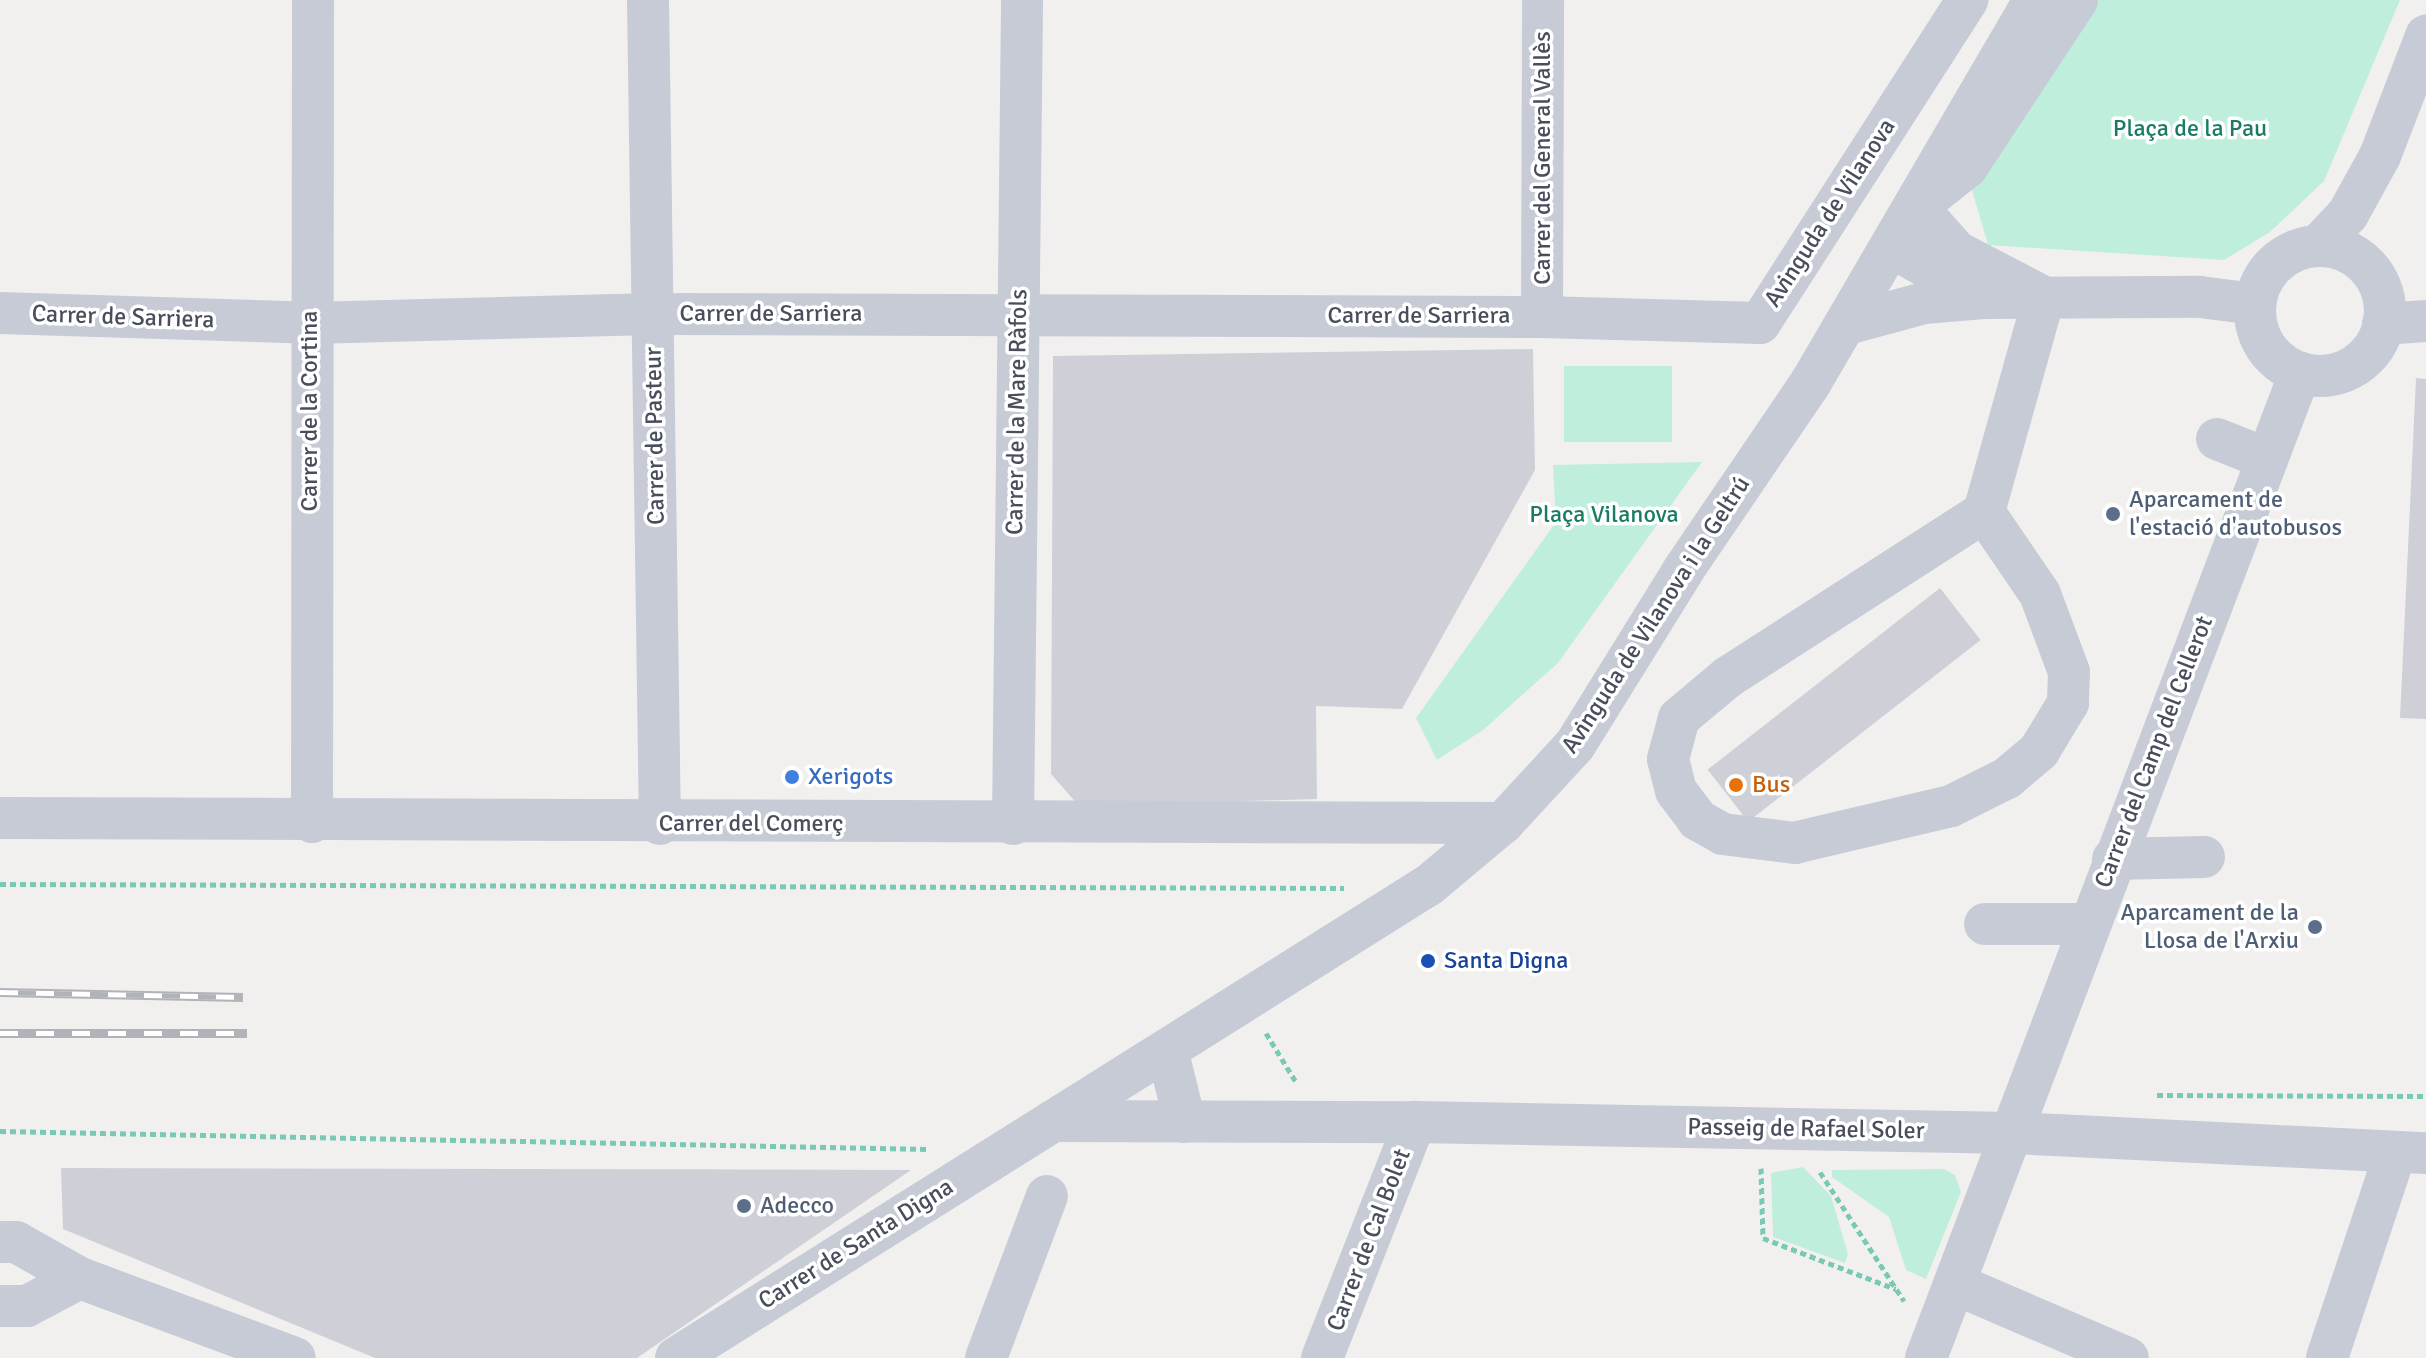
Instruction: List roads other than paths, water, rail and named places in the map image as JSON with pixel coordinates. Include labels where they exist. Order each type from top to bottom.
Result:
[{"type":"street","name":"Carrer de la Cortina","points":[[312,822],[310,323],[313,0]]},
{"type":"street","name":"Carrer de Pasteur","points":[[648,0],[660,824]]},
{"type":"street","name":"Carrer de la Mare Ràfols","points":[[1013,824],[1022,0]]},
{"type":"street","name":"Carrer del General Vallès","points":[[1542,317],[1543,0]]},
{"type":"street","name":"Avinguda de Vilanova","points":[[1542,317],[1760,323],[1967,0]]},
{"type":"street","name":"Avinguda de Vilanova i la Geltrú","points":[[1929,198],[1942,154],[2034,0]]},
{"type":"street","name":"Avinguda de Vilanova i la Geltrú","points":[[1044,1126],[1168,1053],[1429,885],[1503,823],[1575,745],[1847,324],[1891,247],[1929,198],[2056,0]]},
{"type":"street","name":"Avinguda de Vilanova i la Geltrú","points":[[1929,198],[1967,167],[2077,0]]},
{"type":"street","points":[[2318,246],[2348,214],[2380,156],[2426,36]]},
{"type":"street","points":[[1929,198],[1957,252],[2044,297]]},
{"type":"street","points":[[2318,246],[2348,253],[2370,270],[2384,295],[2383,324],[2371,352],[2357,365],[2323,376],[2300,373],[2273,356],[2258,332],[2255,304],[2272,267],[2286,255],[2318,246]]},
{"type":"street","points":[[1891,247],[1983,298]]},
{"type":"street","points":[[1984,512],[2040,594],[2069,672],[2068,703],[2039,751],[2007,778],[1951,806],[1795,843],[1723,834],[1698,820],[1676,791],[1668,759],[1679,718],[1728,677],[1984,512],[2044,297]]},
{"type":"street","points":[[1847,324],[1924,303],[1983,298],[2200,297],[2255,304]]},
{"type":"street","name":"Carrer de Sarriera","points":[[0,313],[310,323],[653,314],[1542,317]]},
{"type":"street","points":[[2383,324],[2426,321]]},
{"type":"street","name":"Carrer del Camp del Cellerot","points":[[1932,1343],[2014,1133],[2088,924],[2300,373]]},
{"type":"street","points":[[2217,439],[2267,459]]},
{"type":"street","name":"Carrer del Comerç","points":[[0,818],[660,824],[1503,823]]},
{"type":"street","points":[[2113,859],[2204,857]]},
{"type":"street","points":[[1985,924],[2088,924]]},
{"type":"street","points":[[1168,1053],[1185,1122]]},
{"type":"street","name":"Passeig de Rafael Soler","points":[[1044,1126],[1185,1122],[1415,1122],[2014,1133],[2410,1153]]},
{"type":"street","name":"Carrer de Cal Bolet","points":[[1322,1358],[1415,1122]]},
{"type":"street","name":"Carrer de Santa Digna","points":[[676,1358],[1044,1126]]},
{"type":"street","points":[[2327,1358],[2410,1153]]},
{"type":"street","points":[[986,1358],[1047,1196]]},
{"type":"street","points":[[0,1242],[16,1242],[80,1278],[295,1358]]},
{"type":"street","points":[[0,1306],[27,1306],[80,1278]]},
{"type":"street","points":[[1955,1284],[2128,1358]]},
{"type":"railway","points":[[0,992],[243,997]]},
{"type":"railway","points":[[0,1033],[247,1033]]},
{"type":"place","name":"Aparcament de l'estació d'autobusos","points":[[2113,514]]},
{"type":"place","name":"Xerigots","points":[[792,777]]},
{"type":"place","name":"Bus","points":[[1736,785]]},
{"type":"place","name":"Aparcament de la Llosa de l'Arxiu","points":[[2315,927]]},
{"type":"place","name":"Santa Digna","points":[[1428,961]]},
{"type":"place","name":"Adecco","points":[[744,1206]]},
{"type":"park label","name":"Plaça de la Pau","points":[[2190,129]]},
{"type":"park label","name":"Plaça Vilanova","points":[[1604,515]]}]
